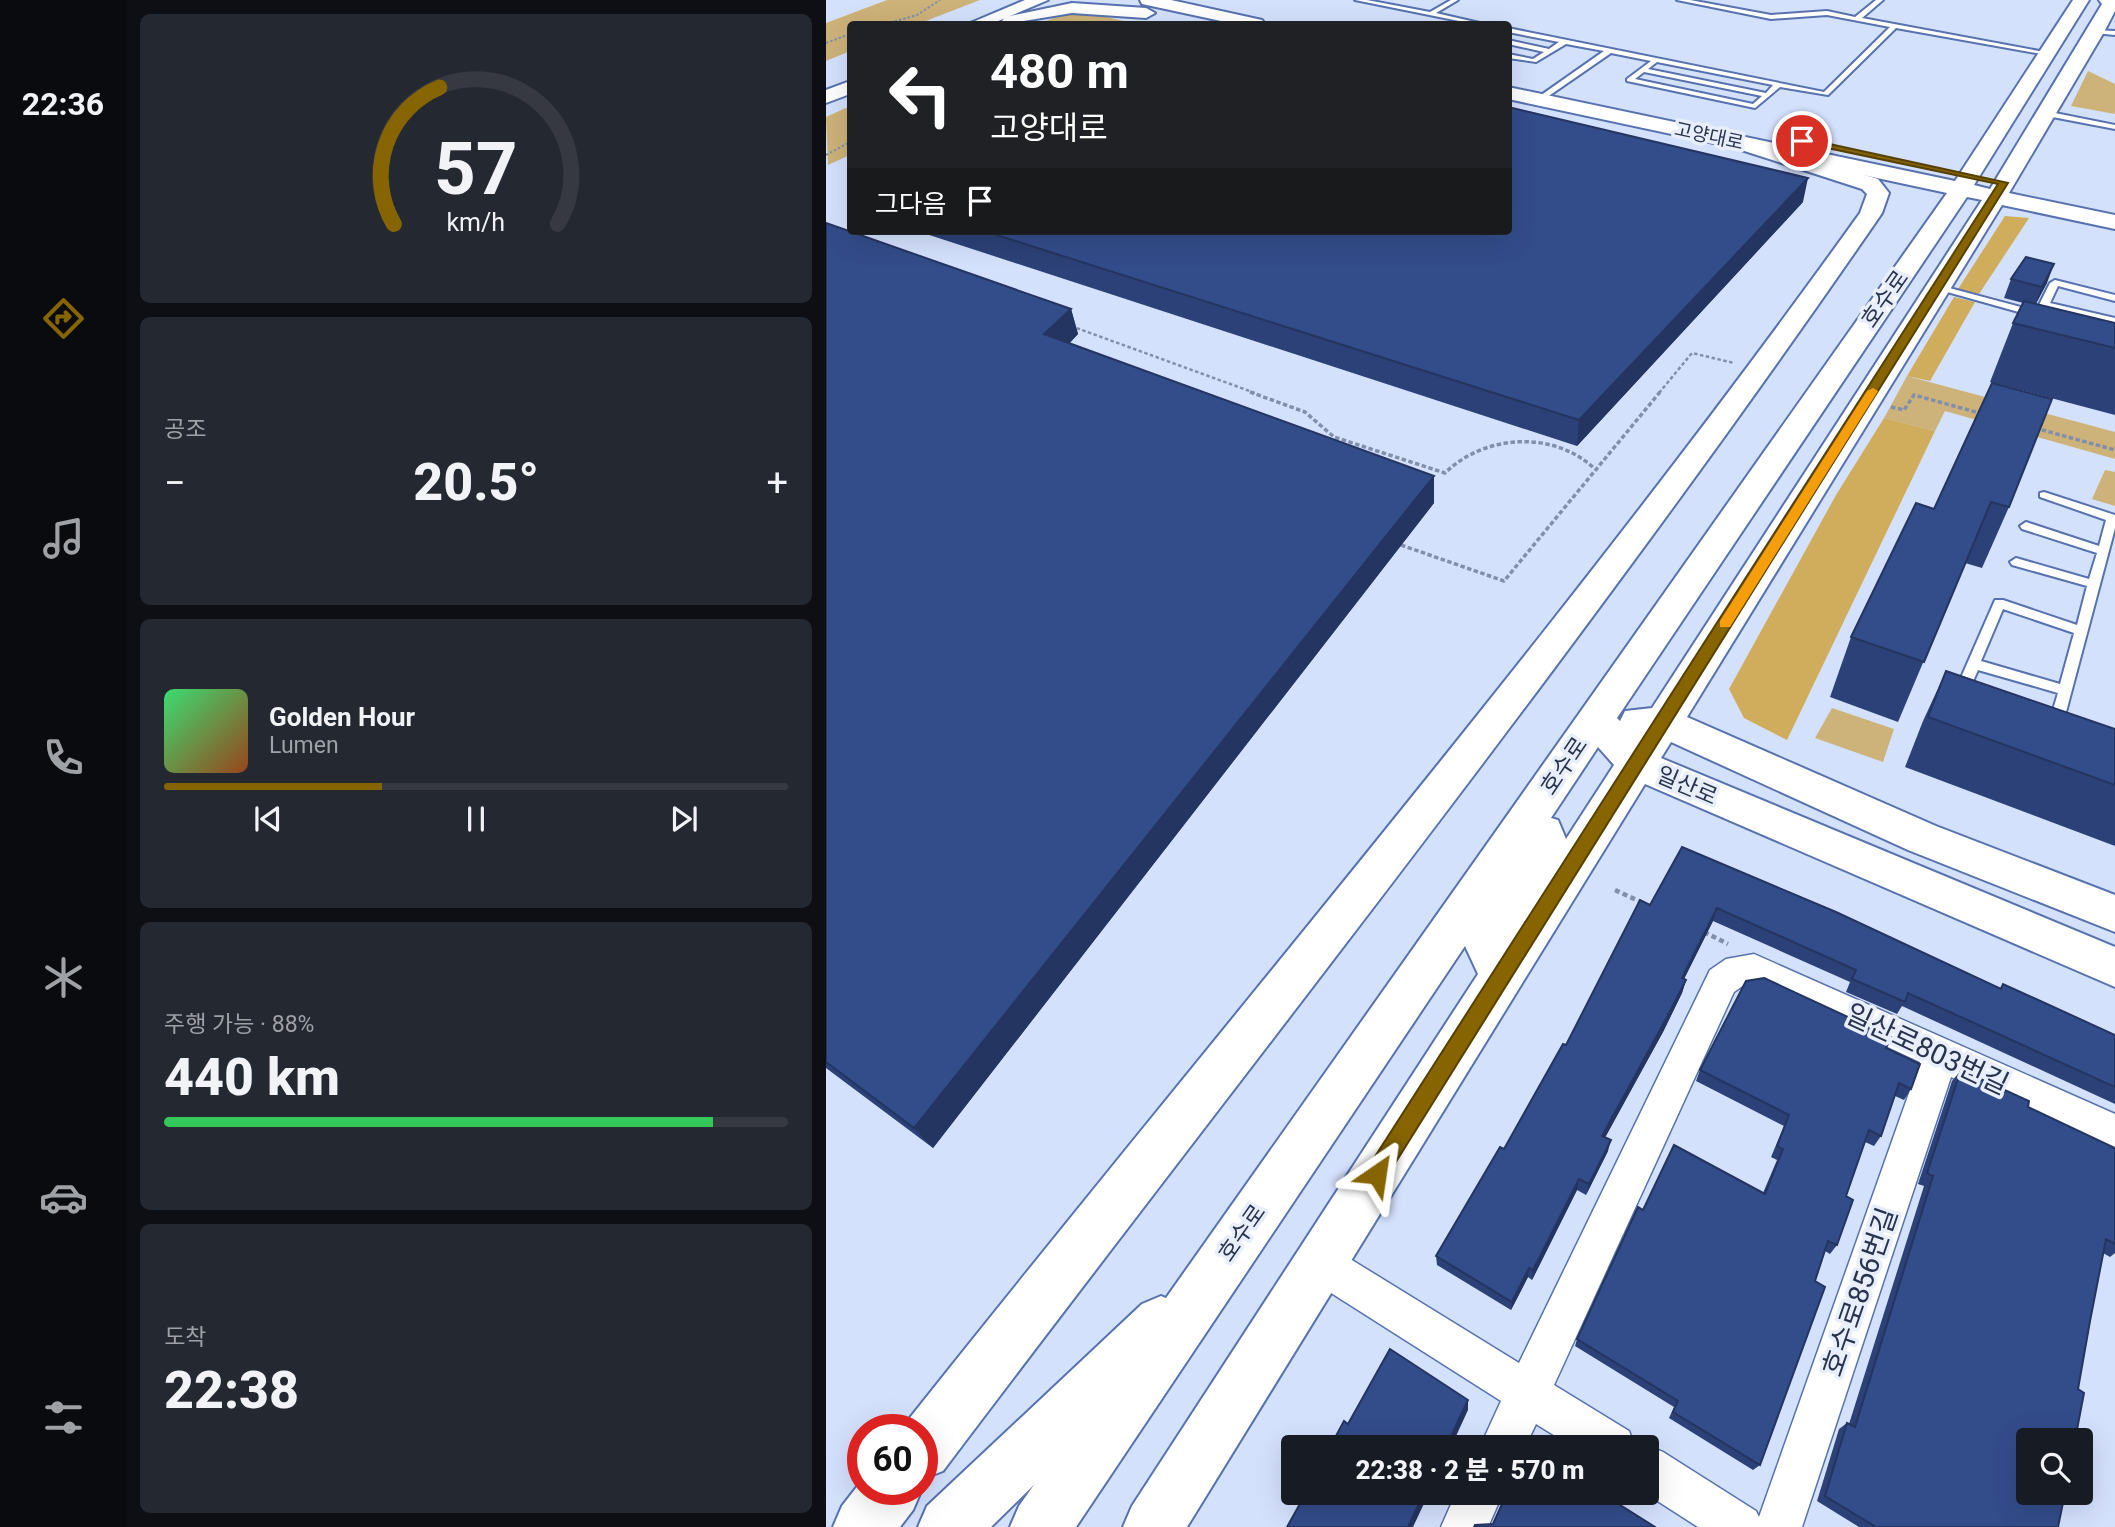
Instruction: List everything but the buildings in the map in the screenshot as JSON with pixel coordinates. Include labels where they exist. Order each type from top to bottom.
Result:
[{"type":"main road","points":[[1006,20],[1026,0]]},
{"type":"main road","points":[[1006,20],[1040,0]]},
{"type":"main road","points":[[1006,20],[1064,0]]},
{"type":"main road","points":[[1108,0],[1238,21]]},
{"type":"main road","name":"호수로","points":[[1040,1527],[1965,183],[2081,0]]},
{"type":"main road","name":"호수로","points":[[1153,1527],[1938,288],[2045,113],[2105,32],[2111,3],[2107,0]]},
{"type":"main road","points":[[1006,20],[1072,8],[1147,6],[1190,21]]},
{"type":"main road","points":[[826,85],[847,77]]},
{"type":"main road","name":"고양대로","points":[[1512,79],[1965,183]]},
{"type":"main road","points":[[826,97],[847,88]]},
{"type":"main road","name":"고양대로","points":[[1512,94],[1723,139],[2000,189],[2115,206]]},
{"type":"main road","points":[[938,1429],[1098,1222],[1342,918],[1477,744],[1760,371],[1871,213],[1878,193],[1870,184],[1723,139]]},
{"type":"main road","name":"고양대로","points":[[2000,189],[2115,222]]},
{"type":"main road","points":[[1596,719],[1662,722],[1898,827],[2115,914]]},
{"type":"main road","name":"일산로","points":[[1596,719],[1636,764],[2115,967]]},
{"type":"main road","points":[[1800,834],[1781,818],[1779,805],[1796,805],[1858,831],[1898,827]]},
{"type":"main road","points":[[1503,974],[1487,951],[1487,933],[1546,839],[1544,832],[1537,829],[1517,836]]},
{"type":"main road","points":[[948,1527],[1218,1268]]},
{"type":"main road","points":[[863,1527],[880,1505]]},
{"type":"street","name":"일산로803번길","points":[[1738,970],[1754,969],[1940,1056],[2115,1133]]},
{"type":"street","points":[[1508,1435],[1723,981],[1738,970]]},
{"type":"street","name":"호수로856번길","points":[[1779,1527],[1940,1056]]},
{"type":"street","points":[[1320,1263],[1595,1435]]},
{"type":"street","points":[[1659,1476],[1740,1527]]},
{"type":"street","points":[[1464,1527],[1474,1505]]},
{"type":"lane","points":[[1358,0],[1463,21]]},
{"type":"lane","points":[[1431,15],[1455,0]]},
{"type":"lane","points":[[1680,0],[1771,16],[1827,13],[2047,53]]},
{"type":"lane","points":[[1856,19],[1880,0]]},
{"type":"lane","points":[[1512,31],[1826,94],[1895,26]]},
{"type":"lane","points":[[1512,57],[1534,61],[1565,41]]},
{"type":"lane","points":[[1512,44],[1551,51]]},
{"type":"lane","points":[[1540,100],[1610,50]]},
{"type":"lane","points":[[1656,60],[1629,80],[1755,106],[1779,84]]},
{"type":"lane","points":[[1642,70],[1767,95]]},
{"type":"lane","points":[[2045,113],[2115,127]]},
{"type":"lane","points":[[2029,338],[2055,283],[2115,298]]},
{"type":"lane","points":[[1938,288],[2115,321]]},
{"type":"lane","points":[[2034,327],[2045,330]]},
{"type":"lane","points":[[2044,495],[2114,519],[2093,584],[2050,745]]},
{"type":"lane","points":[[2026,526],[2103,551]]},
{"type":"lane","points":[[2016,562],[2093,584]]},
{"type":"lane","points":[[1953,713],[1999,603],[2081,631]]},
{"type":"lane","points":[[1974,664],[2064,690]]},
{"type":"path","points":[[896,21],[917,15],[940,0]]},
{"type":"path","points":[[826,43],[847,35]]},
{"type":"path","points":[[826,155],[847,144]]},
{"type":"path","points":[[1062,323],[1293,407],[1314,417],[1334,437],[1444,473],[1451,464],[1471,452],[1495,444],[1522,441],[1550,444],[1575,453],[1595,469]]},
{"type":"path","points":[[1401,545],[1504,581],[1692,353],[1742,365]]},
{"type":"path","points":[[1884,406],[1903,411],[1914,395],[1994,417]]},
{"type":"path","points":[[2034,428],[2115,450]]},
{"type":"path","points":[[1615,890],[1650,906]]},
{"type":"path","points":[[1696,928],[1730,944],[1738,970]]},
{"type":"shaded area","points":[[887,0],[980,0],[926,21],[847,21],[847,52],[826,61],[826,23]]},
{"type":"shaded area","points":[[1086,12],[1124,21],[1046,21],[1066,13]]},
{"type":"shaded area","points":[[2088,71],[2115,84],[2115,114],[2071,106]]},
{"type":"shaded area","points":[[847,107],[847,156],[828,165],[826,117]]},
{"type":"shaded area","points":[[2005,216],[2029,218],[1979,294],[1958,289]]},
{"type":"shaded area","points":[[1954,297],[1975,302],[1930,381],[1907,376]]},
{"type":"shaded area","points":[[1907,376],[2115,432],[2115,459],[1945,411],[1935,431],[1884,418]]},
{"type":"shaded area","points":[[1884,418],[1935,431],[1787,740],[1744,718],[1729,689],[1836,495]]},
{"type":"shaded area","points":[[2105,470],[2115,472],[2115,506],[2092,499]]},
{"type":"shaded area","points":[[1832,708],[1894,729],[1883,762],[1815,738]]},
{"type":"slow traffic","points":[[1725,624],[1873,391]]},
{"type":"route","points":[[1377,1174],[2004,183],[1802,141]]}]
